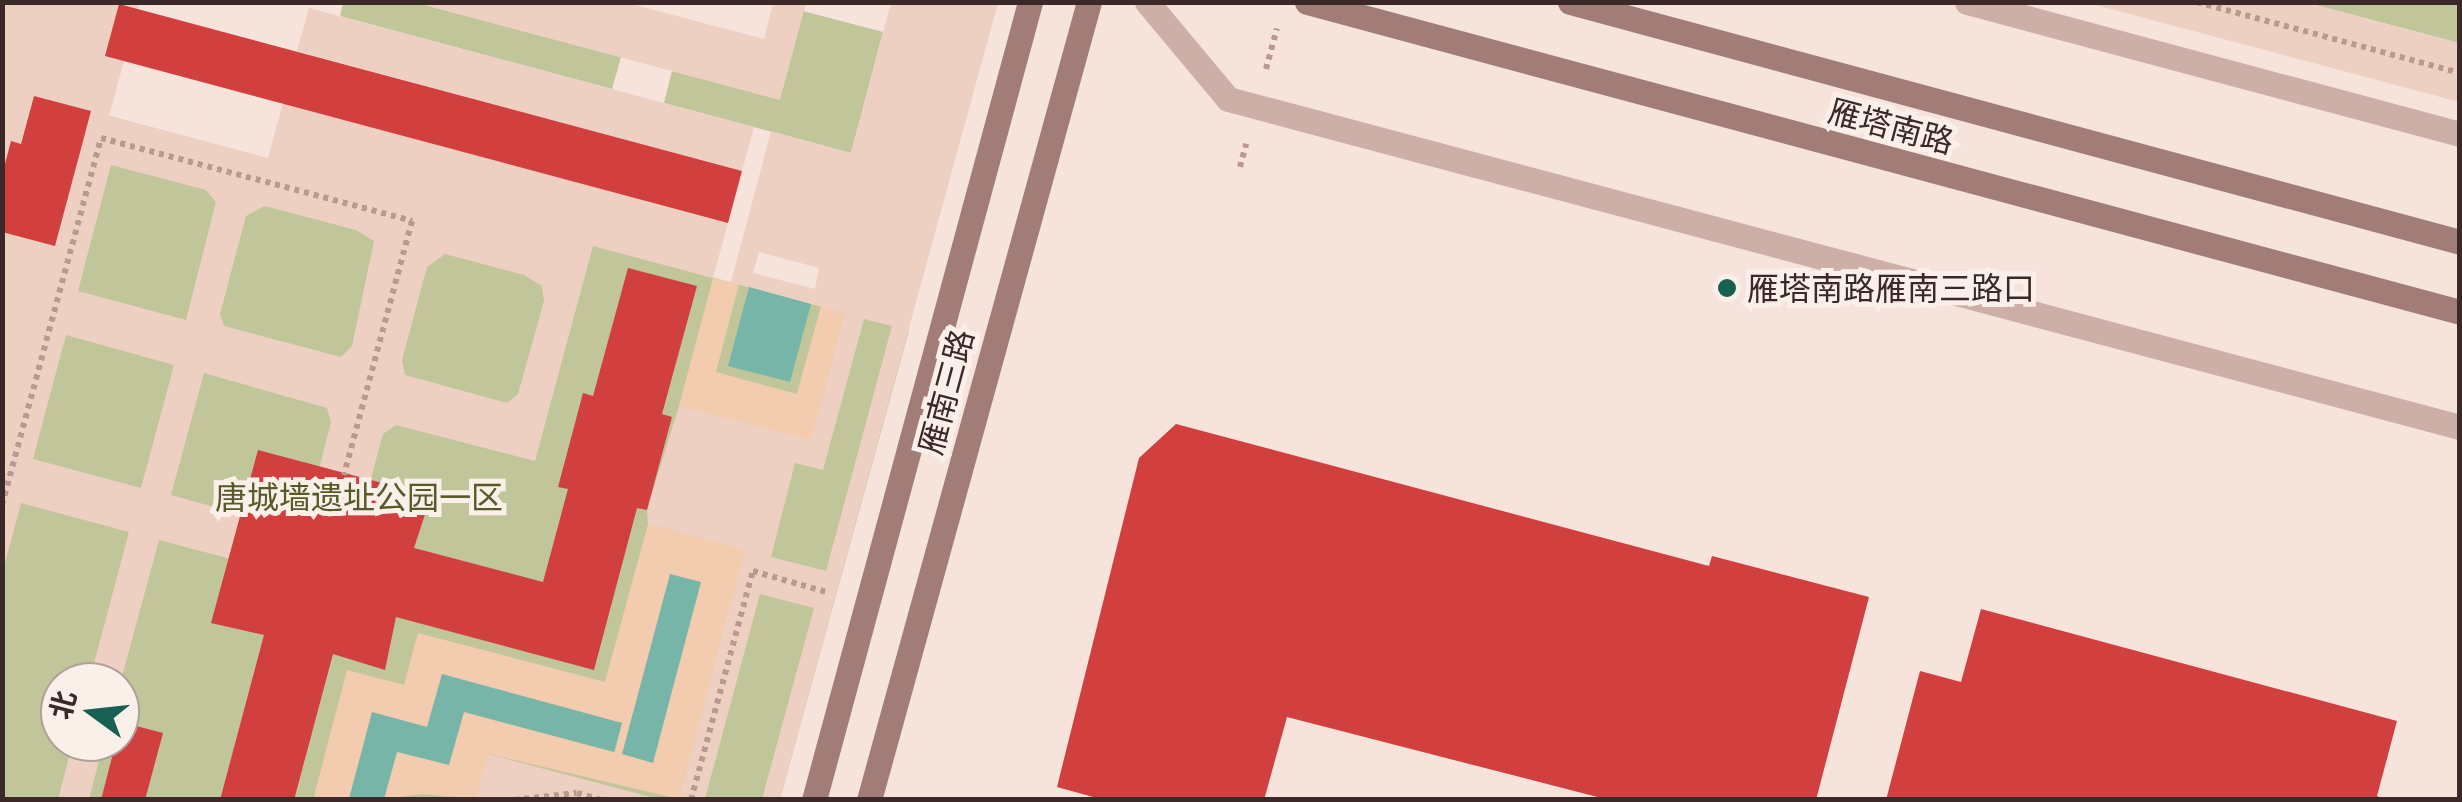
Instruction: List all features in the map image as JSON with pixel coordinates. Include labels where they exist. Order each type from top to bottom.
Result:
[{"type":"main road","name":"雁南三路","points":[[814,800],[1030,2]]},
{"type":"main road","name":"雁南三路","points":[[869,800],[1088,2]]},
{"type":"main road","name":"雁塔南路","points":[[1306,2],[2460,312]]},
{"type":"main road","name":"雁塔南路","points":[[1570,2],[2460,242]]},
{"type":"street","points":[[1147,2],[1228,99],[2460,426]]},
{"type":"street","points":[[1967,2],[2460,134]]},
{"type":"path","points":[[2196,2],[2460,73]]},
{"type":"path","points":[[2,505],[101,138],[412,221],[344,476]]},
{"type":"path","points":[[691,800],[752,571],[828,592]]},
{"type":"path","points":[[514,800],[577,793],[600,800]]},
{"type":"green space","points":[[343,3],[417,3],[621,57],[612,89],[340,16]]},
{"type":"green space","points":[[2308,3],[2459,3],[2459,43]]},
{"type":"green space","points":[[803,11],[883,32],[851,153],[664,103],[672,71],[779,99]]},
{"type":"green space","name":"唐城墙遗址公园一区","points":[[91,111],[909,330],[780,799],[3,800],[3,440]]},
{"type":"sand","points":[[713,278],[739,284],[716,372],[797,394],[821,306],[845,313],[811,441],[679,406]]},
{"type":"sand","points":[[648,524],[746,550],[679,799],[489,754],[476,799],[422,794],[384,799],[397,751],[464,712],[615,752],[622,723],[442,675],[428,727],[372,713],[349,799],[313,800],[347,670],[404,685],[418,633],[605,682]]},
{"type":"shaded area","points":[[2,3],[139,3],[138,9],[119,4],[124,61],[109,116],[268,158],[283,103],[728,223],[713,278],[593,246],[535,461],[396,425],[383,434],[370,482],[319,469],[331,422],[327,408],[204,373],[171,495],[243,515],[231,559],[159,540],[126,662],[94,662],[129,532],[21,503],[3,571],[2,232],[90,111],[34,96],[21,144],[11,142],[3,175]],"holes":[[[111,165],[206,190],[216,202],[186,320],[78,291]],[[265,206],[356,230],[374,241],[352,346],[341,357],[224,326],[220,314],[246,216]],[[445,254],[524,275],[542,286],[544,301],[518,394],[507,403],[405,375],[402,360],[427,267]],[[66,335],[174,365],[141,488],[33,459]]]},
{"type":"shaded area","points":[[417,3],[628,3],[764,39],[773,3],[806,3],[780,100]]},
{"type":"shaded area","points":[[891,3],[998,3],[780,799],[762,799],[814,608],[760,594],[705,799],[679,799],[745,550],[648,524],[647,510],[679,406],[811,440],[845,313],[731,282],[771,131],[851,153]],"holes":[[[759,252],[819,268],[815,289],[753,273]],[[864,319],[892,326],[826,571],[771,557],[795,463],[823,470]]]},
{"type":"shaded area","points":[[2088,3],[2308,3],[2459,43],[2459,102]]},
{"type":"shaded area","points":[[309,8],[754,127],[742,171],[297,51]]},
{"type":"shaded area","points":[[488,754],[658,799],[476,799]]},
{"type":"shaded area","points":[[68,762],[99,762],[89,799],[58,799]]},
{"type":"water","points":[[749,287],[811,304],[790,382],[728,366]]},
{"type":"water","points":[[670,574],[701,582],[653,763],[622,754]]},
{"type":"water","points":[[442,674],[622,723],[614,752],[464,712],[449,765],[397,752],[384,799],[349,799],[372,712],[427,727]]},
{"type":"building","points":[[119,4],[742,171],[728,223],[105,56]]},
{"type":"building","points":[[34,96],[91,111],[55,246],[2,232],[2,175],[11,141],[21,144]]},
{"type":"building","points":[[628,268],[697,286],[662,414],[672,417],[647,510],[637,508],[594,670],[396,617],[385,670],[333,654],[294,800],[220,800],[264,635],[211,623],[258,450],[431,496],[414,548],[543,582],[568,489],[558,487],[583,393],[593,396]]},
{"type":"building","points":[[1176,424],[1709,566],[1712,556],[1869,597],[1816,800],[1609,800],[1287,717],[1264,800],[1104,800],[1057,787],[1139,458]]},
{"type":"building","points":[[1981,609],[2397,721],[2377,796],[2385,800],[1886,800],[1920,671],[1961,682]]},
{"type":"building","points":[[140,727],[163,733],[145,800],[101,800],[111,762],[140,762]]},
{"type":"place","name":"雁塔南路雁南三路口","points":[[1727,288]]}]
